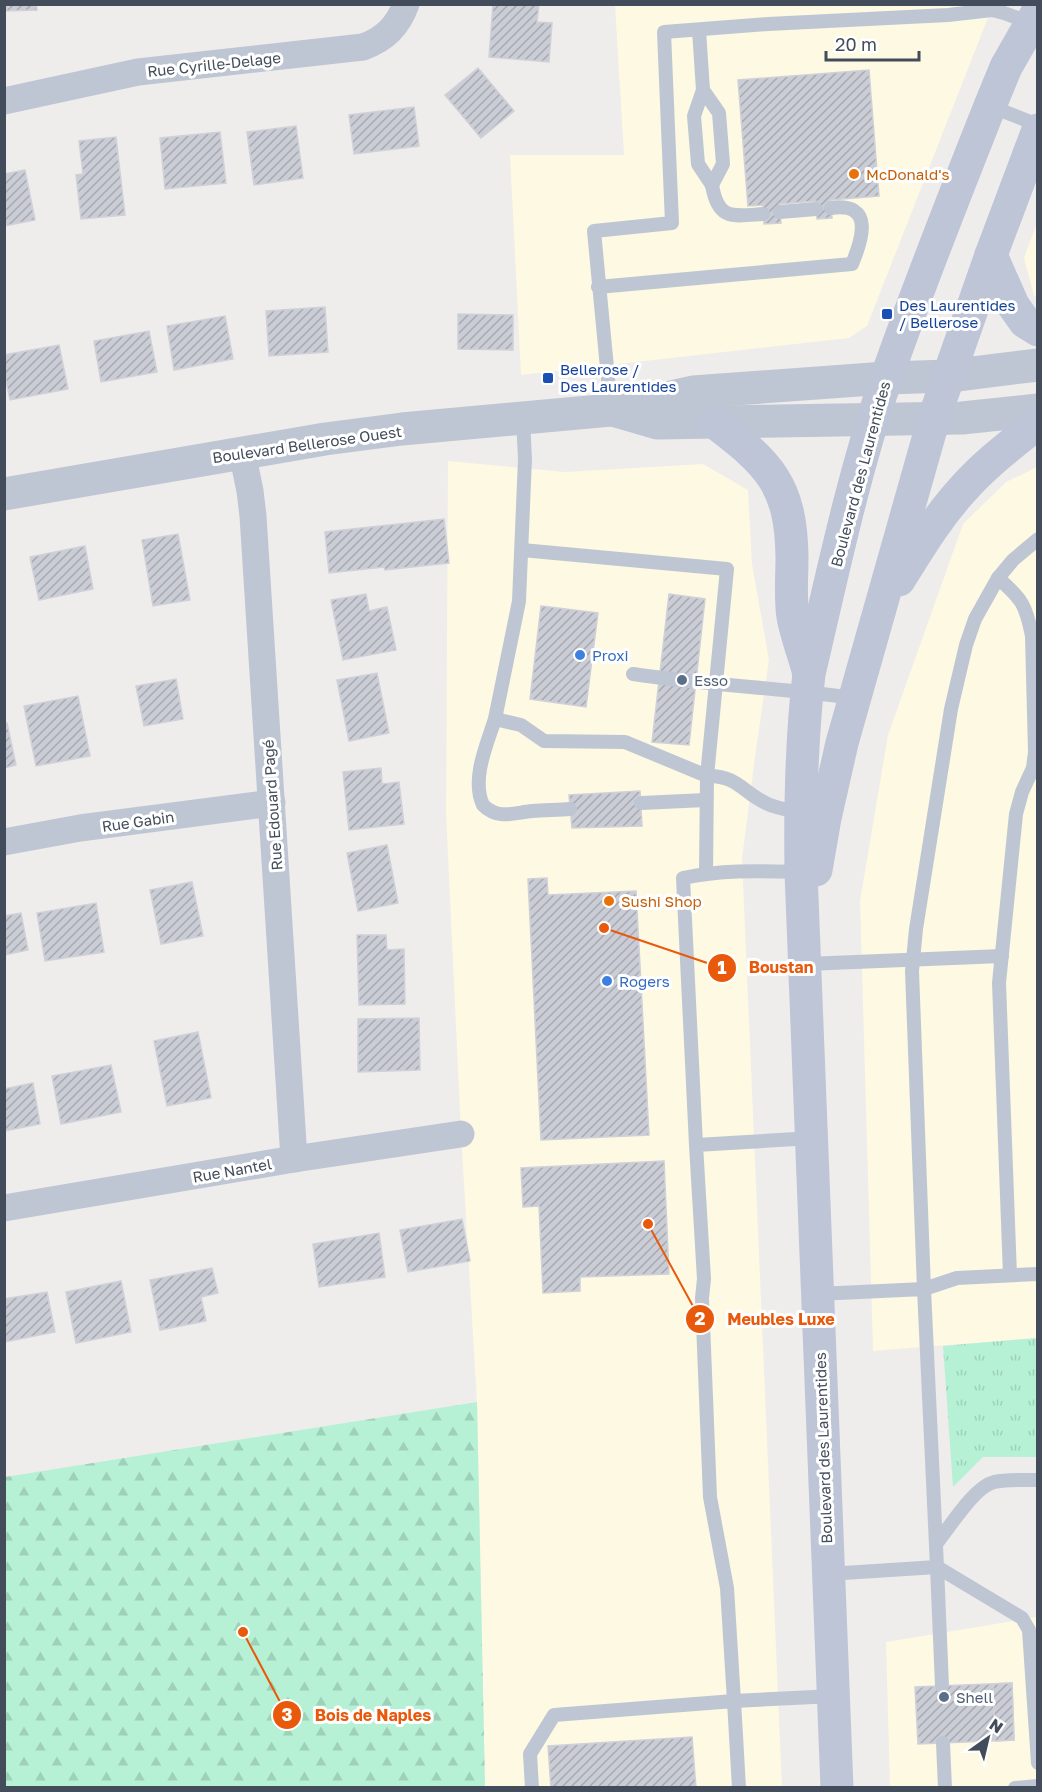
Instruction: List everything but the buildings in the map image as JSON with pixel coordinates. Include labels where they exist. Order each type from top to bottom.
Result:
[{"type":"main road","name":"Boulevard des Laurentides","points":[[837,1788],[806,964],[812,815],[801,752],[808,683],[847,516],[886,378],[990,106],[1006,68],[1035,20]]},
{"type":"main road","name":"Boulevard des Laurentides","points":[[812,815],[854,698],[934,418],[1038,130]]},
{"type":"main road","points":[[991,255],[1013,305],[1025,322],[1038,330]]},
{"type":"main road","points":[[714,422],[749,449],[769,471],[780,487],[787,506],[792,535],[793,616],[808,683]]},
{"type":"main road","points":[[879,612],[931,529],[955,498],[987,464],[1038,423]]},
{"type":"street","name":"Rue Cyrille-Delage","points":[[4,101],[138,72],[363,47],[390,32],[406,4]]},
{"type":"street","name":"Boulevard Bellerose Ouest","points":[[4,494],[325,439],[402,429],[611,410],[693,392],[886,378],[949,376],[1038,365]]},
{"type":"street","name":"Boulevard Bellerose Ouest","points":[[611,410],[657,423],[962,418],[1038,410]]},
{"type":"street","name":"Rue Edouard Pagé","points":[[242,452],[253,516],[294,1159]]},
{"type":"street","name":"Rue Gabin","points":[[4,842],[80,828],[272,803]]},
{"type":"street","name":"Rue Nantel","points":[[4,1208],[294,1159],[461,1134]]},
{"type":"lane","points":[[611,410],[594,231],[672,224],[664,32],[904,11],[992,10],[1035,20]]},
{"type":"lane","points":[[699,30],[703,90],[694,116],[698,164],[712,185],[716,202],[728,214],[763,214]]},
{"type":"lane","points":[[703,90],[719,113],[723,164],[712,185]]},
{"type":"lane","points":[[990,106],[1038,125]]},
{"type":"lane","points":[[780,212],[816,208]]},
{"type":"lane","points":[[598,287],[852,264],[862,236],[861,220],[852,210],[831,208]]},
{"type":"lane","points":[[523,419],[525,459],[519,602],[495,719],[484,752],[479,788],[483,805],[494,813],[510,816],[533,811],[570,809]]},
{"type":"lane","points":[[942,1686],[912,960],[955,691],[966,645],[975,619],[998,578],[1013,560],[1038,539]]},
{"type":"lane","points":[[522,550],[727,569],[707,776],[706,873]]},
{"type":"lane","points":[[998,578],[1020,599],[1028,617],[1032,636],[1035,752],[1033,768],[1022,792],[1016,814],[999,983],[1010,1275]]},
{"type":"lane","points":[[633,674],[715,684],[808,683],[854,698]]},
{"type":"lane","points":[[495,719],[520,725],[544,741],[625,742],[707,776],[733,780],[771,806],[812,815]]},
{"type":"lane","points":[[640,803],[706,800]]},
{"type":"lane","points":[[739,1788],[727,1588],[710,1497],[702,1298],[704,1279],[683,878],[706,873],[808,872]]},
{"type":"lane","points":[[806,964],[1002,956]]},
{"type":"lane","points":[[696,1145],[812,1138]]},
{"type":"lane","points":[[817,1294],[924,1289],[957,1278],[1038,1274]]},
{"type":"lane","points":[[936,1544],[978,1491],[995,1482],[1038,1480]]},
{"type":"lane","points":[[828,1574],[937,1568],[1022,1618],[1029,1630],[1034,1648],[1038,1763]]},
{"type":"lane","points":[[532,1788],[530,1754],[554,1715],[834,1696]]},
{"type":"lane","points":[[944,1743],[945,1788]]},
{"type":"lane","points":[[1015,1788],[1038,1786]]},
{"type":"shaded area","points":[[615,5],[993,5],[867,326],[849,338],[521,375],[510,155],[624,155]]},
{"type":"shaded area","points":[[1037,223],[1038,297],[1034,296],[1024,258]]},
{"type":"shaded area","points":[[448,461],[565,472],[703,464],[748,490],[752,564],[769,660],[742,859],[782,1787],[485,1787],[477,1402],[461,1134],[446,813]]},
{"type":"shaded area","points":[[1037,467],[1037,1338],[873,1351],[860,901],[888,735],[963,524],[1006,482]]},
{"type":"shaded area","points":[[1037,1617],[1037,1787],[890,1787],[886,1642]]},
{"type":"green space","points":[[1037,1338],[1037,1457],[983,1457],[953,1487],[943,1346]]},
{"type":"green space","points":[[477,1402],[485,1787],[5,1787],[5,1477]]},
{"type":"place","name":"McDonald's","points":[[854,174]]},
{"type":"place","name":"Des Laurentides / Bellerose","points":[[887,314]]},
{"type":"place","name":"Bellerose / Des Laurentides","points":[[548,378]]},
{"type":"place","name":"Proxi","points":[[580,655]]},
{"type":"place","name":"Esso","points":[[682,680]]},
{"type":"place","name":"Sushi Shop","points":[[609,901]]},
{"type":"place","name":"Boustan","points":[[604,928]]},
{"type":"place","name":"Rogers","points":[[607,981]]},
{"type":"place","name":"Meubles Luxe","points":[[648,1224]]},
{"type":"place","name":"Bois de Naples","points":[[243,1632]]},
{"type":"place","name":"Shell","points":[[944,1697]]}]
